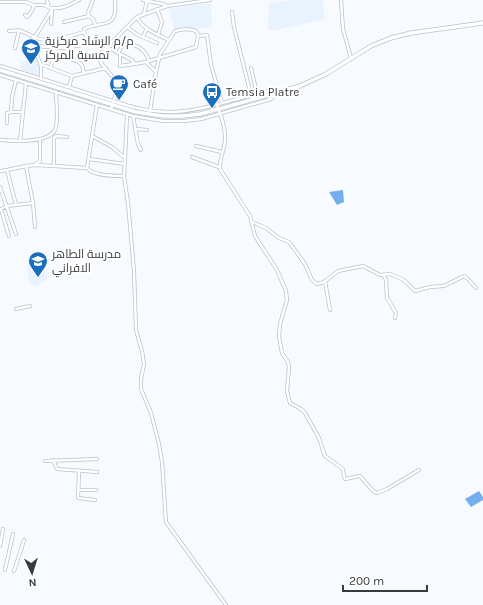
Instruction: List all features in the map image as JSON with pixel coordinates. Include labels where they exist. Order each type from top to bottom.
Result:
[{"type":"main road","points":[[0,70],[27,81],[41,81],[62,92],[98,103],[153,115],[170,116],[196,114],[254,100],[300,86],[381,42],[402,35],[483,23]]},
{"type":"main road","points":[[253,95],[254,100]]},
{"type":"main road","points":[[170,116],[170,121]]},
{"type":"street","points":[[47,0],[48,6]]},
{"type":"street","points":[[41,81],[40,64],[34,46],[35,37],[53,9],[67,6],[79,0]]},
{"type":"street","points":[[89,16],[93,0]]},
{"type":"street","points":[[9,31],[19,30],[40,39],[62,38],[84,32],[85,28],[106,24],[113,18],[115,13],[114,0]]},
{"type":"street","points":[[144,14],[146,0],[167,6]]},
{"type":"street","points":[[112,106],[116,91],[115,81],[99,56],[107,47],[137,17],[167,6],[186,2],[210,0]]},
{"type":"street","points":[[341,0],[343,29],[351,58]]},
{"type":"street","points":[[0,2],[26,1],[34,5],[48,6],[53,9]]},
{"type":"street","points":[[25,15],[27,17],[30,15],[34,5]]},
{"type":"street","points":[[51,24],[53,9]]},
{"type":"street","points":[[156,9],[162,22],[158,35]]},
{"type":"street","points":[[232,12],[234,27],[253,95]]},
{"type":"street","points":[[64,22],[89,16]]},
{"type":"street","points":[[89,16],[93,19],[96,26]]},
{"type":"street","points":[[137,17],[139,21],[147,28],[169,40]]},
{"type":"street","points":[[127,27],[143,37],[157,43]]},
{"type":"street","points":[[143,37],[147,28]]},
{"type":"street","points":[[15,48],[19,30]]},
{"type":"street","points":[[149,60],[144,50],[128,43],[124,44],[119,54],[120,66],[146,62],[149,60],[158,58],[196,47],[198,36],[196,30],[177,30],[158,58],[153,115]]},
{"type":"street","points":[[34,46],[65,48],[87,44],[88,42],[84,32]]},
{"type":"street","points":[[198,36],[208,36],[211,66],[222,103]]},
{"type":"street","points":[[107,47],[132,60],[134,64]]},
{"type":"street","points":[[50,68],[54,57],[57,55],[80,63],[84,73]]},
{"type":"street","points":[[146,62],[156,72]]},
{"type":"street","points":[[40,64],[72,76],[106,68]]},
{"type":"street","points":[[0,66],[41,81],[69,87],[112,106],[127,115],[133,116],[199,110],[269,90],[278,93]]},
{"type":"street","points":[[251,68],[253,95]]},
{"type":"street","points":[[0,75],[16,80],[27,81],[56,92],[62,92]]},
{"type":"street","points":[[69,87],[72,76]]},
{"type":"street","points":[[11,112],[12,97],[16,80]]},
{"type":"street","points":[[20,141],[27,81]]},
{"type":"street","points":[[0,140],[20,141],[50,135],[55,130],[56,124],[56,92]]},
{"type":"street","points":[[153,115],[170,121],[196,119],[220,114],[271,99],[278,93]]},
{"type":"street","points":[[87,168],[98,103]]},
{"type":"street","points":[[217,105],[225,136],[219,167],[220,172],[233,189],[252,222],[254,236],[277,270],[286,291],[287,300],[280,324],[279,337],[282,353],[288,362],[289,367],[287,391],[291,404],[301,409],[305,413],[319,438],[324,455],[327,459],[343,470],[345,478],[348,479],[360,476],[376,493],[388,489],[419,470]]},
{"type":"street","points":[[7,123],[7,113],[23,112]]},
{"type":"street","points":[[127,115],[124,176],[134,266],[136,333],[142,351],[144,364],[141,389],[151,413],[159,444],[162,462],[166,522],[226,605]]},
{"type":"street","points":[[133,116],[138,144],[141,150]]},
{"type":"street","points":[[136,129],[147,130]]},
{"type":"street","points":[[54,166],[54,138],[56,136],[67,137]]},
{"type":"street","points":[[92,136],[112,147],[125,158]]},
{"type":"street","points":[[35,165],[41,160],[40,138]]},
{"type":"street","points":[[196,146],[222,152]]},
{"type":"street","points":[[192,157],[219,167]]},
{"type":"street","points":[[88,159],[125,164]]},
{"type":"street","points":[[0,171],[35,165],[87,168],[98,173],[124,176]]},
{"type":"street","points":[[26,166],[33,203],[35,227]]},
{"type":"street","points":[[7,170],[16,205]]},
{"type":"street","points":[[0,187],[16,234]]},
{"type":"street","points":[[9,236],[1,208],[33,203]]},
{"type":"street","points":[[252,222],[266,228],[279,238],[289,242],[305,264],[314,282],[319,284],[338,271],[362,266],[380,275],[384,276],[390,274],[406,281],[415,290],[444,286],[464,276],[476,288]]},
{"type":"street","points":[[384,276],[387,298],[396,312],[395,318]]},
{"type":"street","points":[[325,281],[330,310]]},
{"type":"street","points":[[16,309],[30,306]]},
{"type":"street","points":[[45,461],[97,459]]},
{"type":"street","points":[[53,460],[57,469],[97,472]]},
{"type":"street","points":[[80,470],[78,498],[95,500]]},
{"type":"street","points":[[78,490],[96,490]]},
{"type":"street","points":[[0,546],[3,529]]},
{"type":"street","points":[[4,570],[13,534]]},
{"type":"street","points":[[14,571],[24,540]]},
{"type":"shaded area","points":[[295,0],[322,0],[325,19],[272,31],[268,29],[269,3]]},
{"type":"shaded area","points":[[211,3],[212,27],[197,29],[174,29],[168,9]]},
{"type":"shaded area","name":"م/م الرشاد مركزية تمسية المركز","points":[[36,54],[41,67],[40,76],[21,70],[21,63]]},
{"type":"shaded area","name":"مدرسة الطاهر الافراني","points":[[27,267],[40,269],[50,277],[35,287],[28,279]]},
{"type":"water","points":[[343,190],[344,202],[337,205],[329,192]]},
{"type":"water","points":[[479,491],[483,497],[483,500],[471,507],[465,499]]},
{"type":"place","name":"م/م الرشاد مركزية تمسية المركز","points":[[31,65]]},
{"type":"place","name":"Café","points":[[119,101]]},
{"type":"place","name":"Temsia Platre","points":[[212,109]]},
{"type":"place","name":"مدرسة الطاهر الافراني","points":[[38,278]]}]
